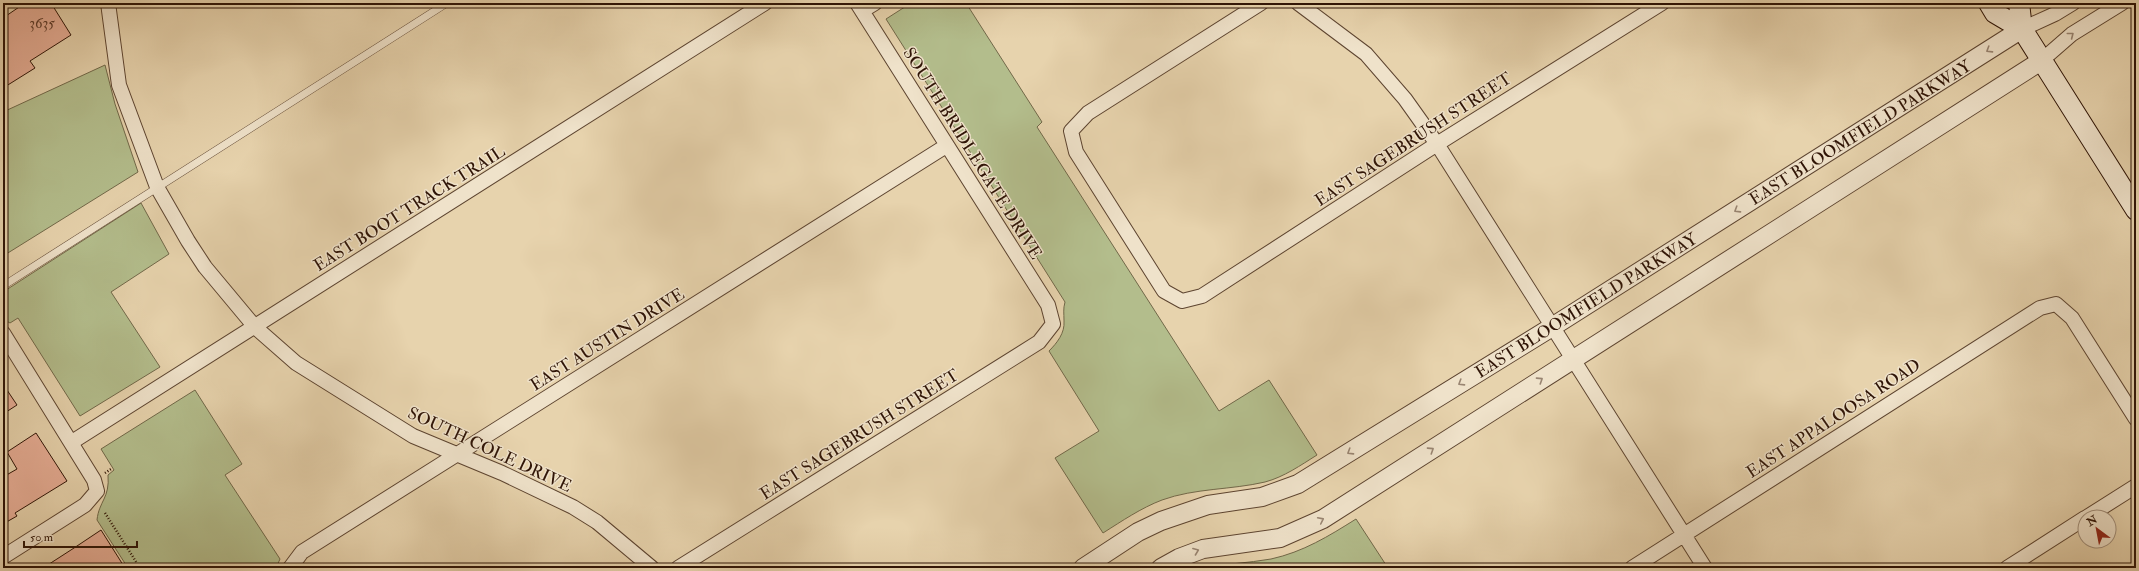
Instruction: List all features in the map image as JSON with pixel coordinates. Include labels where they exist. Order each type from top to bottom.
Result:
[{"type":"main road","points":[[1989,3],[1996,13],[2022,29]]},
{"type":"main road","points":[[2019,3],[2022,29],[2136,210]]},
{"type":"street","name":"SOUTH COLE DRIVE","points":[[108,3],[120,85],[157,187],[188,241],[205,267],[255,327],[296,363],[413,436],[457,456],[502,473],[573,507],[597,522],[652,568]]},
{"type":"street","name":"EAST BOOT TRACK TRAIL","points":[[72,442],[765,3]]},
{"type":"street","points":[[859,7],[875,3]]},
{"type":"street","name":"EAST SAGEBRUSH STREET","points":[[1261,3],[1088,113],[1071,131],[1076,152],[1164,291],[1182,301],[1202,296],[1436,144],[1662,3]]},
{"type":"street","points":[[1298,3],[1366,54],[1406,99],[1705,568]]},
{"type":"street","name":"EAST BLOOMFIELD PARKWAY","points":[[1083,568],[1138,532],[1161,521],[1208,505],[1262,497],[1298,484],[1552,327],[2022,29],[2055,14],[2073,3]]},
{"type":"street","points":[[1161,568],[1179,558],[1203,548],[1280,538],[1323,519],[2041,61],[2072,34],[2122,3]]},
{"type":"street","name":"SOUTH BRIDLEGATE DRIVE","points":[[859,7],[1048,305],[1053,324]]},
{"type":"street","name":"EAST AUSTIN DRIVE","points":[[290,568],[302,552],[457,456],[946,146]]},
{"type":"street","name":"EAST APPALOOSA ROAD","points":[[1632,568],[2040,308],[2056,304],[2072,318],[2136,419]]},
{"type":"street","name":"EAST SAGEBRUSH STREET","points":[[678,568],[1039,342],[1053,324]]},
{"type":"street","points":[[3,332],[72,442],[94,480],[97,491],[85,505],[3,557]]},
{"type":"street","points":[[2100,509],[2136,486]]},
{"type":"street","points":[[2007,568],[2077,524]]},
{"type":"lane","points":[[3,286],[447,3]]},
{"type":"path","points":[[105,512],[140,568]]},
{"type":"green space","points":[[911,3],[966,3],[1042,122],[1037,127],[1219,411],[1269,380],[1317,455],[1299,467],[1272,480],[1252,485],[1187,493],[1162,500],[1124,519],[1103,533],[1055,458],[1099,431],[1049,351],[1062,334],[1065,302],[886,19]]},
{"type":"green space","points":[[105,65],[115,104],[138,172],[3,256],[3,112]]},
{"type":"green space","points":[[141,203],[169,254],[111,292],[160,367],[80,416],[18,318],[10,323],[3,319],[3,292]]},
{"type":"green space","points":[[195,390],[242,464],[225,475],[280,559],[276,568],[128,568],[97,520],[106,494],[108,475],[114,470],[101,449]]},
{"type":"green space","points":[[1356,519],[1388,568],[1201,568],[1271,559],[1283,556],[1315,543]]},
{"type":"building","points":[[25,3],[51,3],[71,35],[30,61],[35,68],[3,88],[3,18]]},
{"type":"building","points":[[3,384],[17,405],[3,414]]},
{"type":"building","points":[[36,433],[67,481],[15,513],[17,516],[3,524],[3,477],[17,469],[7,452]]},
{"type":"building","points":[[101,530],[125,568],[43,568],[74,548]]}]
